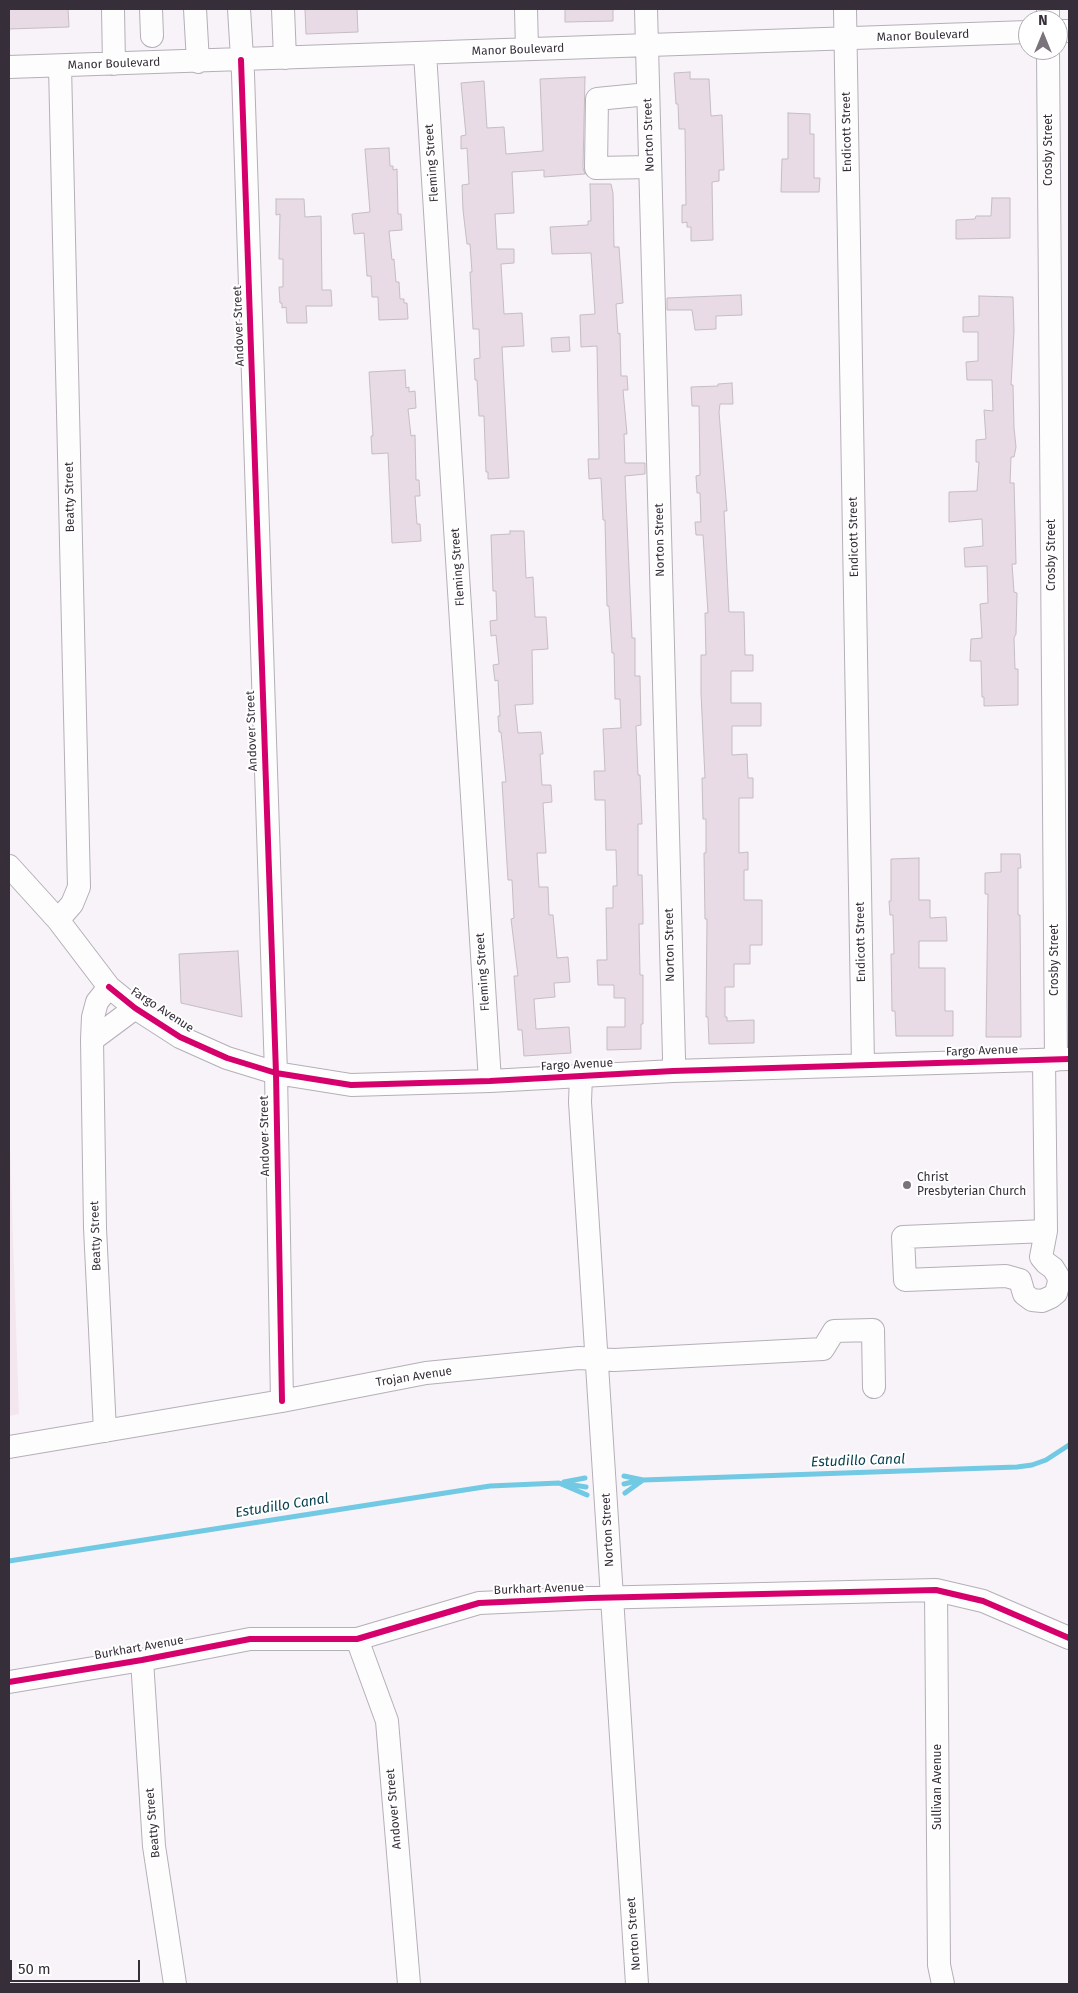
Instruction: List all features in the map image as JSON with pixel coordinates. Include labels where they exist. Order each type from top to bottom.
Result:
[{"type":"street","points":[[113,9],[114,64]]},
{"type":"street","points":[[151,9],[152,36]]},
{"type":"street","points":[[195,9],[198,62]]},
{"type":"street","name":"Andover Street","points":[[239,9],[276,1073],[282,1401]]},
{"type":"street","points":[[283,9],[285,58]]},
{"type":"street","points":[[526,9],[527,49]]},
{"type":"street","name":"Norton Street","points":[[646,9],[673,1071]]},
{"type":"street","name":"Endicott Street","points":[[845,9],[863,1065]]},
{"type":"street","name":"Manor Boulevard","points":[[9,67],[845,40],[1018,32]]},
{"type":"street","name":"Fleming Street","points":[[425,53],[490,1081]]},
{"type":"street","name":"Crosby Street","points":[[1041,1257],[1046,1231],[1056,1060],[1048,60]]},
{"type":"street","name":"Beatty Street","points":[[58,920],[72,904],[79,887],[60,66]]},
{"type":"street","points":[[648,94],[597,99],[596,168],[650,167]]},
{"type":"street","name":"Fargo Avenue","points":[[9,866],[58,920],[109,986],[135,1008],[180,1037],[227,1058],[276,1073],[351,1085],[490,1081],[673,1071],[1056,1060]]},
{"type":"street","name":"Beatty Street","points":[[105,1431],[95,1228],[92,1040],[93,1017],[97,1002],[109,986]]},
{"type":"street","points":[[92,1040],[135,1008]]},
{"type":"street","name":"Norton Street","points":[[581,1076],[580,1102],[595,1316],[596,1358],[638,1984]]},
{"type":"street","points":[[1006,1276],[1041,1257],[1046,1264],[1053,1268],[1058,1276],[1058,1288],[1051,1297],[1042,1301],[1032,1300],[1024,1294],[1020,1280],[1006,1276],[905,1280],[904,1237],[1046,1231]]},
{"type":"street","name":"Trojan Avenue","points":[[9,1447],[282,1401],[426,1373],[596,1358],[614,1360],[823,1349],[834,1331],[873,1330],[874,1387]]},
{"type":"street","name":"Burkhart Avenue","points":[[9,1682],[142,1660],[250,1639],[357,1639],[478,1603],[936,1590],[983,1601],[1069,1638]]},
{"type":"street","name":"Sullivan Avenue","points":[[936,1590],[939,1965],[943,1984]]},
{"type":"street","name":"Andover Street","points":[[357,1639],[387,1721],[409,1984]]},
{"type":"street","name":"Beatty Street","points":[[142,1660],[154,1846],[175,1984]]},
{"type":"shaded area","points":[[9,1122],[19,1414],[9,1416]]},
{"type":"building","points":[[9,9],[68,9],[69,27],[9,29]]},
{"type":"building","points":[[305,9],[357,9],[358,32],[306,34]]},
{"type":"building","points":[[565,9],[613,9],[613,21],[565,22]]},
{"type":"building","points":[[690,72],[690,79],[709,79],[711,116],[722,115],[724,170],[719,170],[719,181],[712,182],[713,240],[691,241],[691,227],[687,227],[687,222],[682,223],[682,205],[686,205],[685,129],[679,129],[674,73]]},
{"type":"building","points":[[585,77],[583,168],[585,174],[544,177],[544,170],[512,172],[514,213],[495,214],[497,249],[514,249],[514,263],[501,264],[504,314],[522,313],[524,346],[502,347],[509,478],[488,479],[488,472],[486,472],[484,416],[479,416],[477,380],[475,380],[474,359],[480,358],[479,329],[473,329],[470,244],[467,244],[463,210],[462,185],[469,184],[467,148],[461,149],[461,136],[466,135],[461,83],[484,81],[487,128],[504,127],[506,154],[543,151],[540,79]]},
{"type":"building","points":[[788,113],[810,114],[810,134],[814,134],[814,178],[820,178],[819,192],[781,192],[782,159],[788,159]]},
{"type":"building","points":[[389,148],[390,166],[393,166],[393,170],[397,169],[398,214],[401,214],[402,230],[389,231],[392,260],[394,259],[396,282],[399,282],[400,299],[404,299],[404,303],[407,303],[408,319],[379,320],[378,297],[372,297],[371,276],[367,276],[364,233],[354,234],[352,214],[370,212],[365,149]]},
{"type":"building","points":[[590,184],[611,184],[613,193],[614,247],[619,247],[623,303],[616,304],[618,334],[620,333],[621,376],[627,376],[628,390],[623,390],[627,434],[624,434],[625,463],[645,463],[645,474],[625,476],[632,638],[635,638],[635,676],[640,676],[641,725],[636,726],[642,824],[638,824],[638,875],[642,875],[643,914],[643,924],[639,924],[640,975],[643,975],[641,1049],[607,1050],[607,1027],[625,1027],[625,998],[614,998],[614,985],[598,985],[597,960],[607,960],[606,908],[613,908],[613,886],[617,886],[616,850],[606,850],[605,800],[595,800],[594,771],[605,771],[603,729],[621,728],[620,699],[615,699],[614,653],[612,653],[609,606],[607,606],[605,520],[603,520],[601,478],[589,479],[588,459],[599,459],[597,346],[581,347],[580,315],[595,314],[591,253],[552,254],[550,227],[588,225],[588,221],[591,221]]},
{"type":"building","points":[[992,198],[1010,198],[1010,238],[956,239],[956,220],[975,219],[976,216],[991,216]]},
{"type":"building","points":[[276,199],[304,199],[305,217],[321,216],[322,290],[331,290],[332,306],[306,306],[307,323],[287,323],[286,307],[282,308],[282,303],[280,303],[279,287],[283,287],[283,259],[279,259],[280,214],[276,215]]},
{"type":"building","points":[[741,295],[742,315],[716,316],[716,329],[695,330],[692,310],[667,310],[667,298]]},
{"type":"building","points":[[979,296],[1013,297],[1014,331],[1011,385],[1013,385],[1016,447],[1014,457],[1011,457],[1010,483],[1014,483],[1016,564],[1012,564],[1014,592],[1017,593],[1016,634],[1014,638],[1015,669],[1018,669],[1018,705],[984,706],[981,661],[970,661],[971,639],[982,638],[980,604],[988,603],[987,566],[965,567],[964,548],[983,546],[982,519],[949,522],[949,492],[977,491],[979,462],[976,462],[976,440],[986,439],[984,410],[993,411],[992,380],[967,380],[966,362],[978,361],[978,332],[963,332],[963,317],[979,316]]},
{"type":"building","points":[[569,337],[570,351],[552,352],[551,338]]},
{"type":"building","points":[[405,370],[406,388],[409,387],[409,392],[415,391],[416,408],[408,409],[411,436],[415,435],[416,480],[419,480],[420,496],[415,496],[417,524],[420,524],[421,541],[392,543],[388,453],[372,454],[371,436],[373,436],[369,372]]},
{"type":"building","points":[[732,383],[733,404],[720,404],[719,412],[727,511],[724,511],[729,612],[744,612],[745,655],[753,655],[753,671],[731,671],[731,703],[761,703],[761,726],[732,726],[732,755],[747,754],[748,778],[753,778],[753,798],[739,798],[739,853],[748,852],[748,870],[744,870],[744,900],[762,900],[762,945],[750,945],[750,964],[734,964],[734,987],[725,987],[725,1017],[727,1017],[727,1021],[754,1020],[754,1043],[709,1044],[708,1017],[706,1017],[707,919],[705,919],[704,853],[706,853],[706,819],[703,819],[702,778],[705,778],[701,693],[701,655],[706,655],[705,613],[708,613],[703,535],[696,535],[695,522],[701,522],[700,493],[697,493],[696,476],[700,475],[699,406],[692,406],[691,387],[718,386],[718,384]]},
{"type":"building","points":[[510,531],[524,531],[526,578],[533,577],[535,617],[546,617],[548,649],[532,650],[533,704],[515,705],[518,733],[541,732],[543,754],[540,754],[542,785],[551,785],[552,802],[543,803],[546,853],[537,853],[539,887],[548,887],[549,915],[553,915],[557,958],[568,957],[570,982],[554,983],[555,997],[534,999],[536,1029],[569,1027],[571,1053],[524,1056],[522,1030],[518,1030],[514,976],[518,976],[511,919],[514,918],[512,880],[508,880],[502,782],[506,782],[501,732],[499,732],[498,680],[495,681],[493,665],[499,664],[496,635],[491,636],[490,621],[497,620],[496,591],[493,591],[491,535],[510,534]]},
{"type":"building","points":[[1001,854],[1020,854],[1021,868],[1018,868],[1018,915],[1020,915],[1021,1037],[986,1037],[988,894],[985,894],[985,873],[1001,872]]},
{"type":"building","points":[[919,858],[919,900],[930,900],[930,918],[946,917],[947,941],[919,941],[919,968],[945,968],[945,1011],[953,1011],[953,1036],[896,1036],[895,1011],[892,1011],[891,954],[894,954],[893,915],[890,915],[889,901],[891,901],[891,859]]},
{"type":"building","points":[[238,951],[242,1017],[181,1003],[179,954]]},
{"type":"waterway","name":"Estudillo Canal","points":[[625,1493],[643,1480],[1017,1467],[1032,1465],[1046,1460],[1069,1445]]},
{"type":"waterway","name":"Estudillo Canal","points":[[624,1476],[643,1480]]},
{"type":"waterway","name":"Estudillo Canal","points":[[564,1482],[585,1478]]},
{"type":"waterway","name":"Estudillo Canal","points":[[624,1484],[640,1480]]},
{"type":"waterway","name":"Estudillo Canal","points":[[9,1561],[490,1486],[559,1483],[587,1495]]},
{"type":"waterway","name":"Estudillo Canal","points":[[567,1484],[586,1487]]},
{"type":"cycle path","points":[[241,60],[276,1073],[282,1401]]},
{"type":"cycle path","points":[[109,987],[135,1008],[180,1037],[227,1058],[276,1073],[351,1085],[490,1081],[673,1071],[1069,1059]]},
{"type":"cycle path","points":[[9,1682],[142,1660],[250,1639],[357,1639],[479,1603],[590,1598],[936,1590],[983,1601],[1069,1638]]},
{"type":"place","name":"Christ Presbyterian Church","points":[[907,1185]]}]
